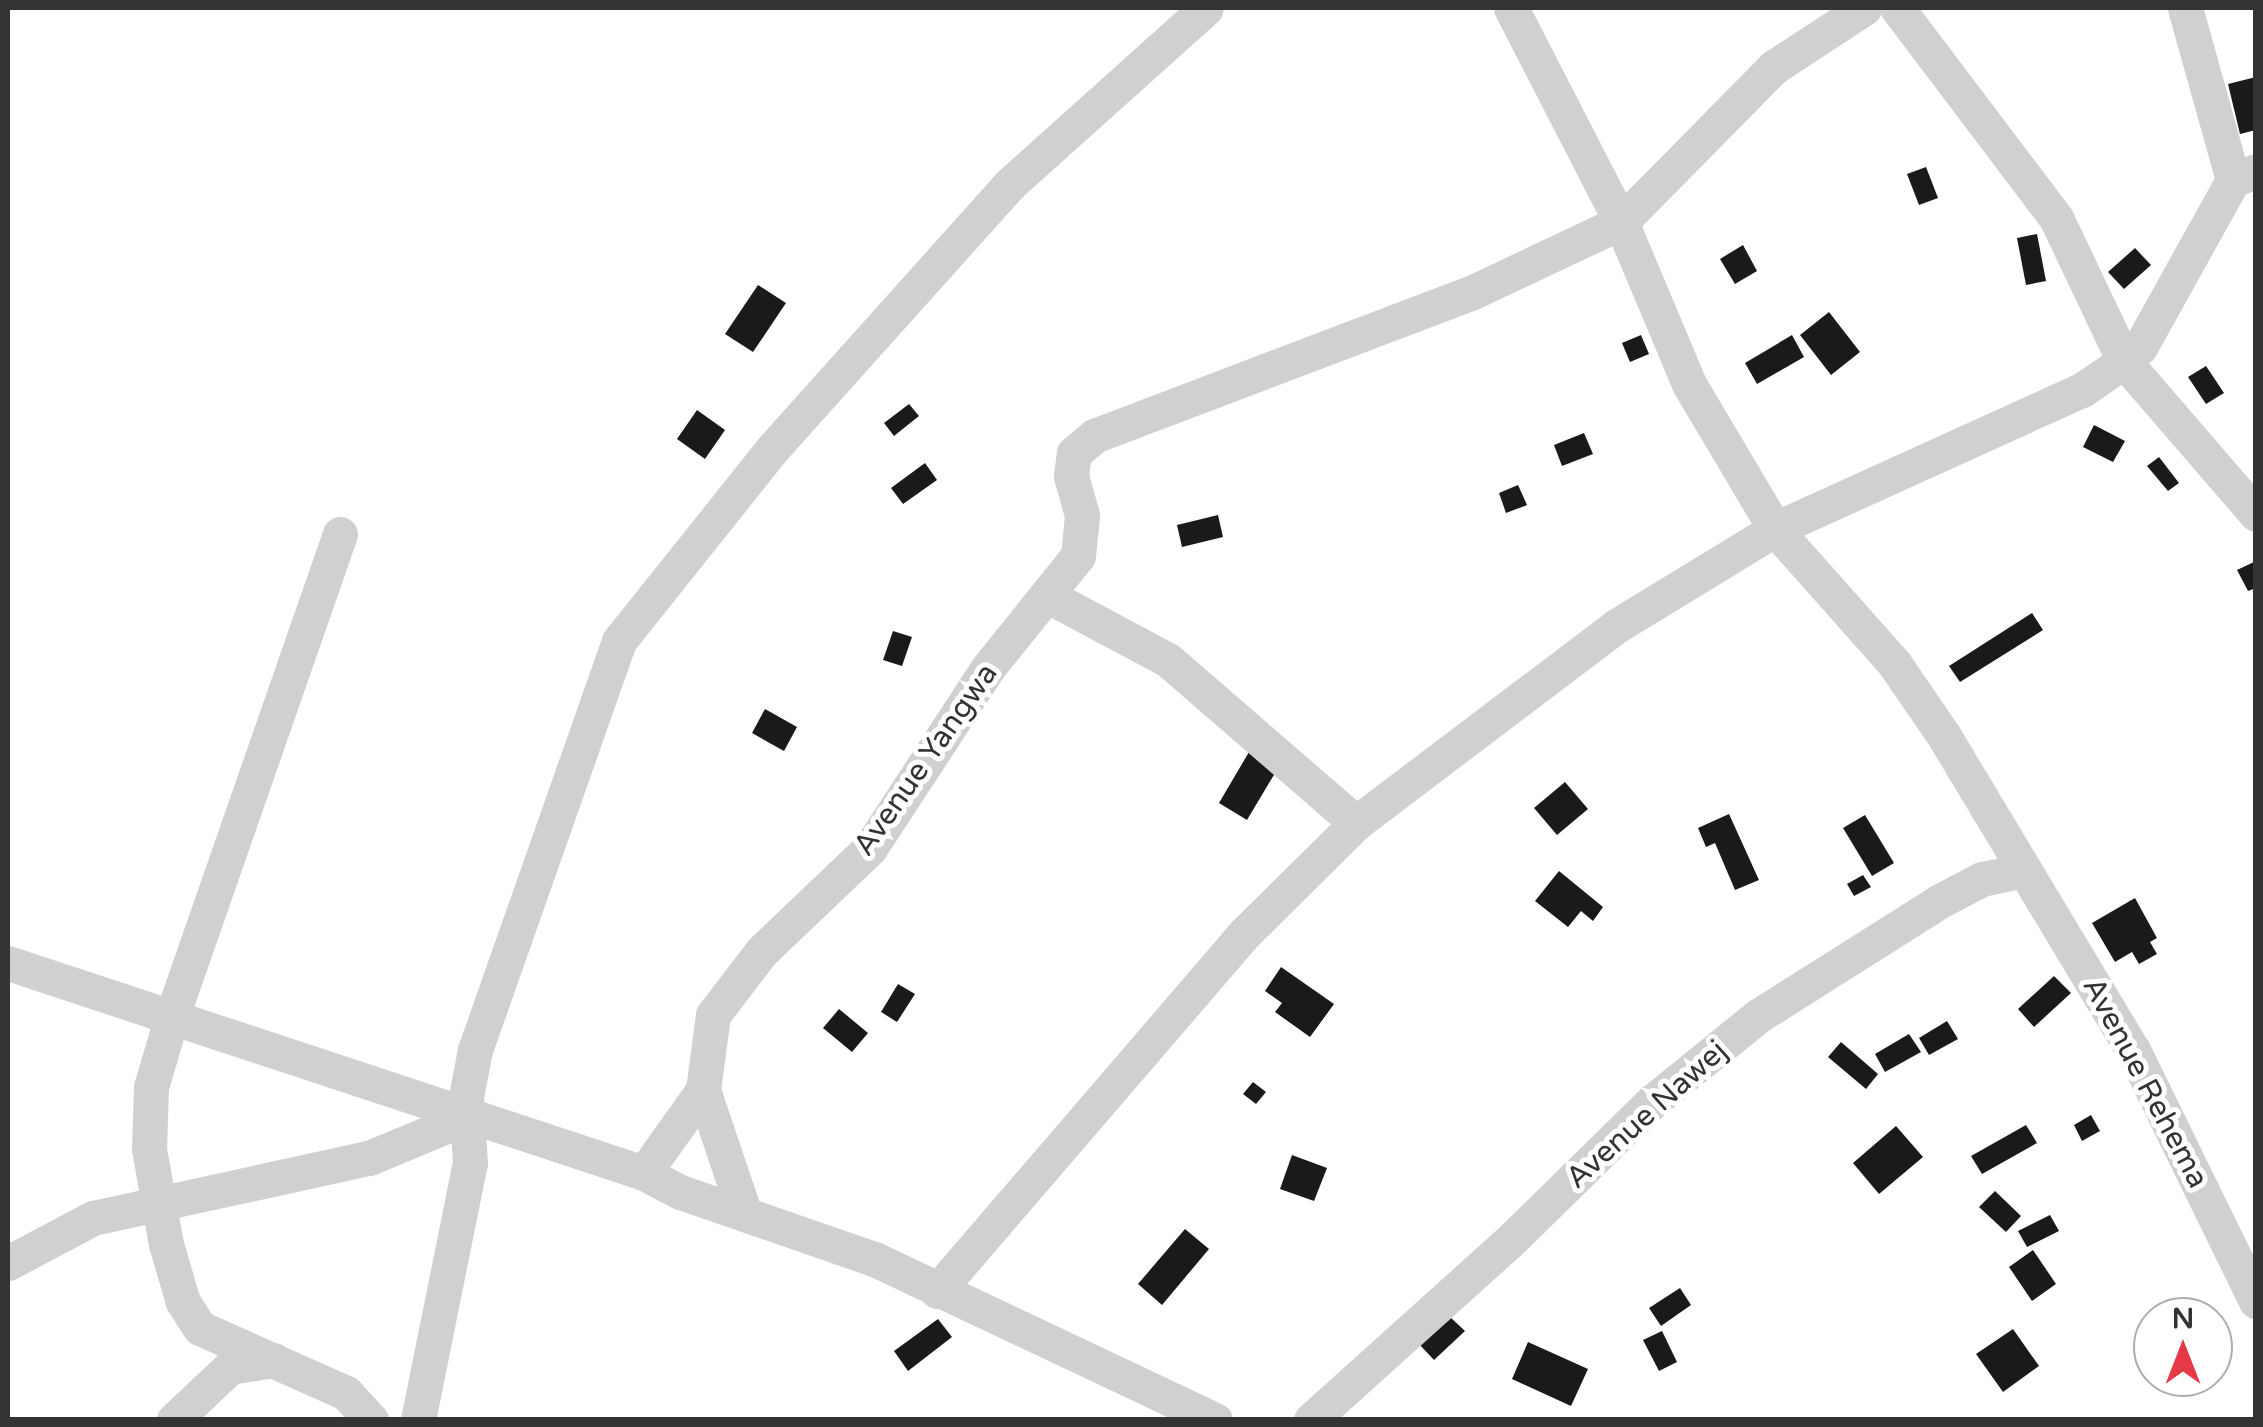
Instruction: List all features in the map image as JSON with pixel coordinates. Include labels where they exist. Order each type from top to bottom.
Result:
[{"type":"street","points":[[418,1420],[470,1163],[465,1118],[488,1000],[604,676],[645,600],[1010,184],[1206,8]]},
{"type":"street","name":"Avenue Rehema","points":[[1511,8],[1620,222],[1689,384],[1775,529],[1894,663],[2024,870],[2133,1050],[2256,1300]]},
{"type":"street","points":[[1620,222],[1774,66],[1864,8]]},
{"type":"street","points":[[1897,8],[2056,218],[2124,361],[2256,514]]},
{"type":"street","points":[[937,1292],[1232,948],[1356,823],[1618,625],[1775,529],[2082,390],[2140,347],[2244,176],[2185,8]]},
{"type":"street","name":"Avenue Yangwa","points":[[703,1090],[705,1039],[736,980],[870,848],[987,670],[1050,597],[1078,556],[1082,515],[1071,476],[1074,452],[1094,436],[1470,293],[1620,222]]},
{"type":"street","points":[[340,534],[172,1016],[151,1087],[149,1149],[183,1302],[200,1328],[346,1393],[371,1420]]},
{"type":"street","points":[[1050,597],[1168,660],[1356,823]]},
{"type":"street","name":"Avenue Nawej","points":[[1310,1420],[1514,1238],[1653,1100],[1758,1016],[1938,902],[1982,879],[2024,870]]},
{"type":"street","points":[[8,964],[172,1016],[465,1118],[644,1173],[680,1192],[743,1209],[874,1259],[1215,1420]]},
{"type":"street","points":[[644,1173],[703,1090]]},
{"type":"street","points":[[703,1090],[743,1209]]},
{"type":"street","points":[[8,1263],[93,1218],[370,1158],[465,1118]]},
{"type":"street","points":[[174,1420],[230,1367],[273,1360]]},
{"type":"building","points":[[2256,77],[2256,130],[2240,134],[2228,84]]},
{"type":"building","points":[[1926,167],[1938,198],[1919,205],[1907,174]]},
{"type":"building","points":[[2037,234],[2046,281],[2026,285],[2017,238]]},
{"type":"building","points":[[1743,245],[1757,271],[1735,284],[1720,259]]},
{"type":"building","points":[[2135,248],[2151,265],[2124,289],[2108,272]]},
{"type":"building","points":[[758,285],[786,303],[753,352],[725,334]]},
{"type":"building","points":[[1829,312],[1860,352],[1831,375],[1800,335]]},
{"type":"building","points":[[1641,335],[1649,354],[1630,362],[1622,343]]},
{"type":"building","points":[[1792,335],[1804,357],[1757,384],[1745,363]]},
{"type":"building","points":[[2206,366],[2224,393],[2206,404],[2188,377]]},
{"type":"building","points":[[909,404],[919,416],[894,436],[884,423]]},
{"type":"building","points":[[697,410],[725,430],[705,459],[677,439]]},
{"type":"building","points":[[2094,425],[2125,441],[2113,462],[2083,447]]},
{"type":"building","points":[[1584,433],[1593,454],[1562,466],[1554,445]]},
{"type":"building","points":[[2159,457],[2179,483],[2168,491],[2147,466]]},
{"type":"building","points":[[925,463],[937,480],[903,504],[891,488]]},
{"type":"building","points":[[1518,485],[1527,505],[1506,513],[1499,493]]},
{"type":"building","points":[[1218,515],[1223,537],[1182,547],[1177,525]]},
{"type":"building","points":[[2256,561],[2256,588],[2248,591],[2237,570]]},
{"type":"building","points":[[2032,613],[2043,630],[1960,682],[1949,666]]},
{"type":"building","points":[[893,631],[912,637],[902,666],[883,660]]},
{"type":"building","points":[[765,709],[797,727],[784,751],[752,733]]},
{"type":"building","points":[[1249,752],[1278,768],[1247,820],[1219,803]]},
{"type":"building","points":[[1565,782],[1588,809],[1557,835],[1534,808]]},
{"type":"building","points":[[1729,814],[1759,880],[1735,890],[1715,843],[1706,847],[1698,828]]},
{"type":"building","points":[[1865,815],[1894,863],[1872,876],[1843,828]]},
{"type":"building","points":[[1559,871],[1603,907],[1593,921],[1581,911],[1568,927],[1535,901]]},
{"type":"building","points":[[1863,875],[1871,887],[1854,896],[1847,884]]},
{"type":"building","points":[[2135,898],[2157,938],[2150,942],[2157,954],[2139,964],[2132,952],[2115,962],[2092,923]]},
{"type":"building","points":[[1281,967],[1334,1004],[1310,1037],[1275,1012],[1282,1003],[1265,991]]},
{"type":"building","points":[[2054,976],[2071,993],[2034,1027],[2018,1009]]},
{"type":"building","points":[[898,984],[915,994],[897,1022],[881,1012]]},
{"type":"building","points":[[839,1009],[868,1033],[852,1052],[823,1028]]},
{"type":"building","points":[[1947,1021],[1958,1039],[1929,1055],[1919,1038]]},
{"type":"building","points":[[1909,1034],[1921,1052],[1885,1072],[1875,1054]]},
{"type":"building","points":[[1841,1042],[1878,1074],[1866,1089],[1828,1057]]},
{"type":"building","points":[[1253,1082],[1266,1092],[1256,1104],[1243,1094]]},
{"type":"building","points":[[2091,1115],[2100,1131],[2082,1141],[2074,1125]]},
{"type":"building","points":[[2026,1125],[2037,1143],[1982,1174],[1971,1156]]},
{"type":"building","points":[[1896,1126],[1923,1157],[1879,1194],[1853,1163]]},
{"type":"building","points":[[1292,1155],[1327,1168],[1314,1201],[1280,1189]]},
{"type":"building","points":[[1995,1191],[2021,1216],[2006,1232],[1979,1207]]},
{"type":"building","points":[[2050,1215],[2059,1231],[2027,1247],[2018,1231]]},
{"type":"building","points":[[1185,1229],[1209,1249],[1162,1305],[1138,1284]]},
{"type":"building","points":[[2033,1250],[2056,1284],[2032,1301],[2009,1267]]},
{"type":"building","points":[[1680,1288],[1691,1305],[1661,1326],[1649,1308]]},
{"type":"building","points":[[1449,1316],[1465,1331],[1434,1360],[1419,1344]]},
{"type":"building","points":[[938,1319],[952,1337],[908,1371],[894,1351]]},
{"type":"building","points":[[2013,1329],[2039,1366],[2003,1392],[1976,1354]]},
{"type":"building","points":[[1662,1331],[1677,1362],[1659,1371],[1643,1340]]},
{"type":"building","points":[[1528,1342],[1588,1369],[1571,1406],[1512,1379]]}]
